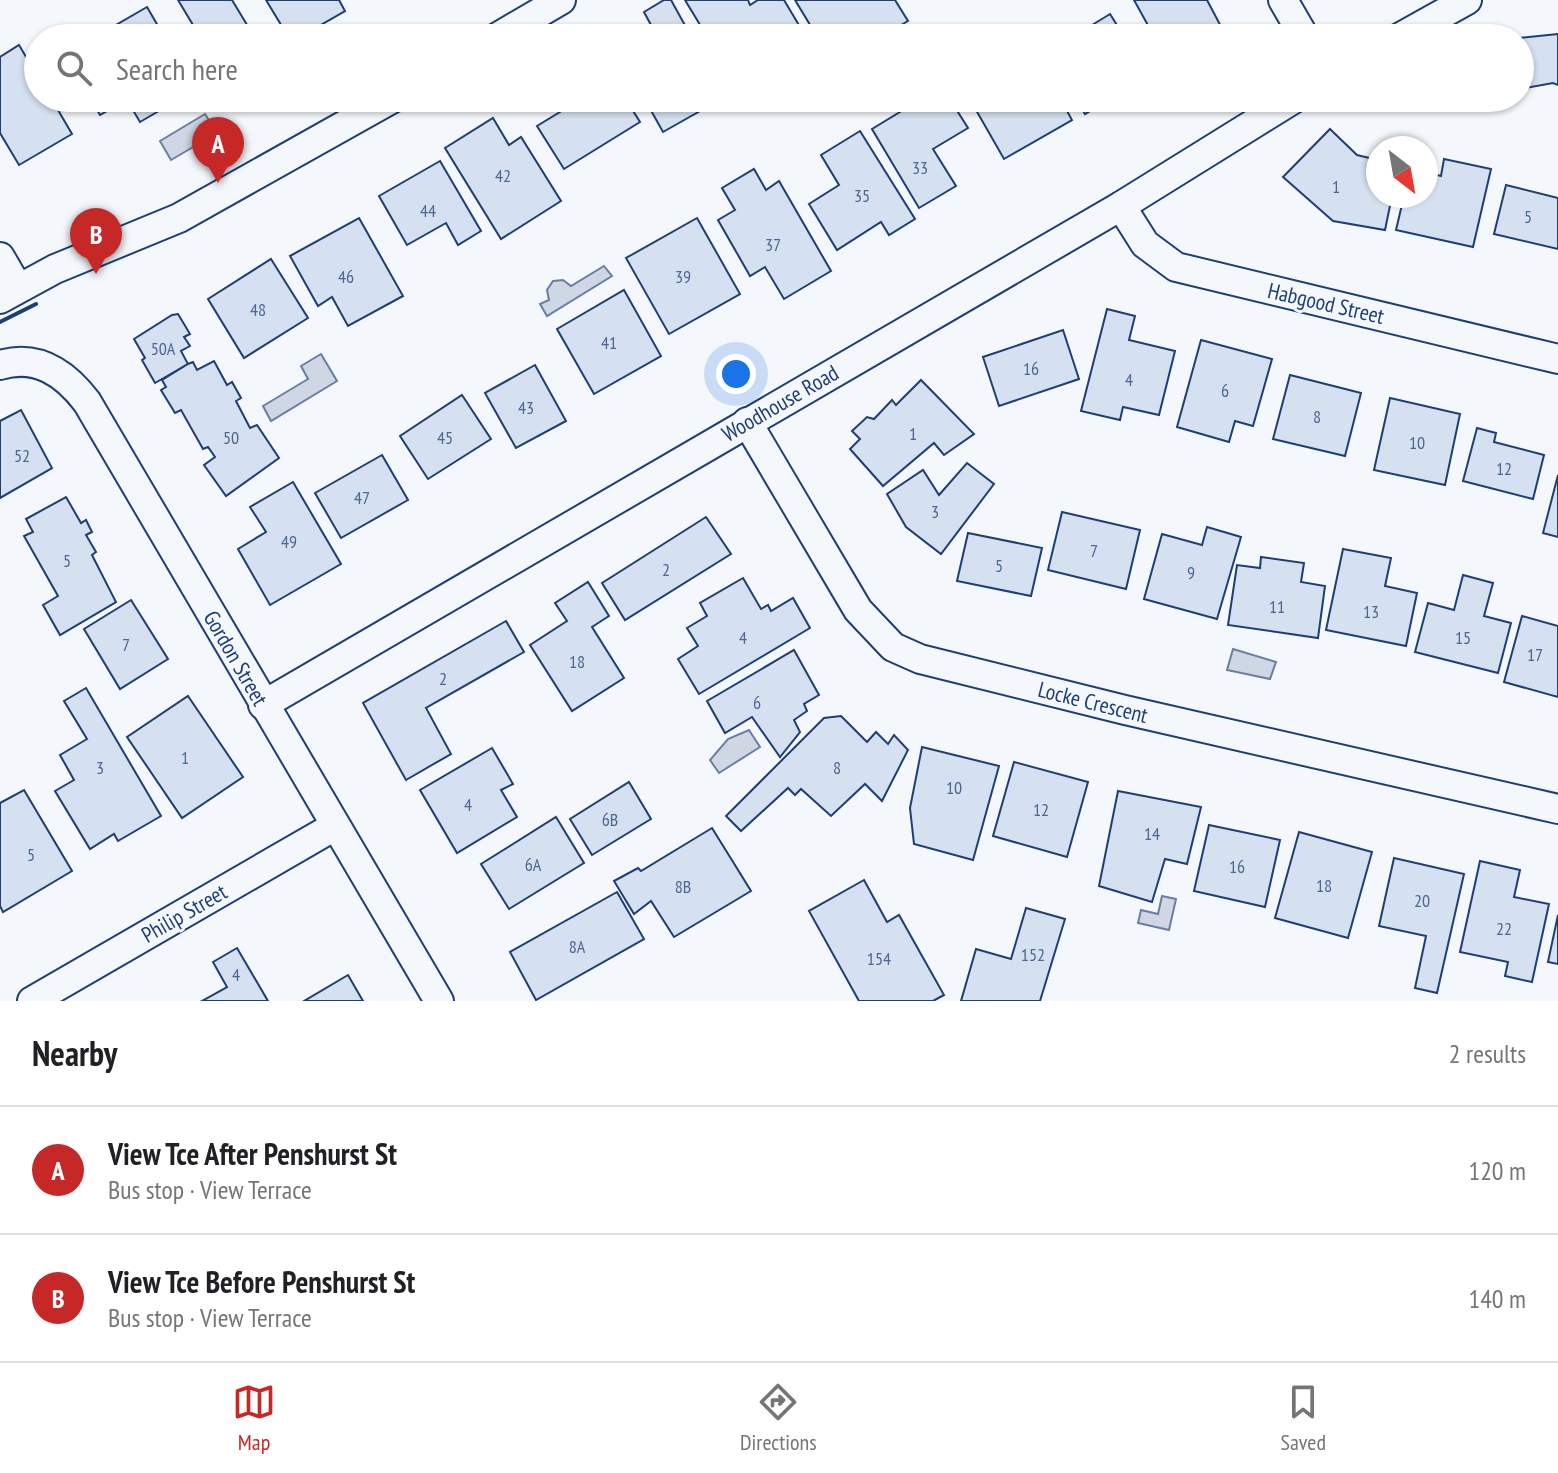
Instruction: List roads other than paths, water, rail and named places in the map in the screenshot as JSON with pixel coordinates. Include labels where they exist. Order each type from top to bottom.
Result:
[{"type":"street","points":[[520,24],[561,0]]},
{"type":"street","points":[[1283,0],[1297,24]]},
{"type":"street","points":[[1424,24],[1467,0]]},
{"type":"street","points":[[0,257],[9,293],[55,269],[179,218],[369,112]]},
{"type":"street","name":"Woodhouse Road","points":[[263,705],[1121,206],[1272,112]]},
{"type":"street","name":"Habgood Street","points":[[1121,206],[1145,244],[1176,267],[1558,359]]},
{"type":"street","name":"Gordon Street","points":[[0,365],[24,360],[41,364],[73,383],[87,402],[439,1001]]},
{"type":"street","name":"Locke Crescent","points":[[747,422],[858,610],[893,647],[920,659],[1125,710],[1558,809]]},
{"type":"street","name":"Philip Street","points":[[32,1001],[335,826]]},
{"type":"place","name":"View Tce After Penshurst St","points":[[218,183]]},
{"type":"place","name":"View Tce Before Penshurst St","points":[[96,274]]}]
